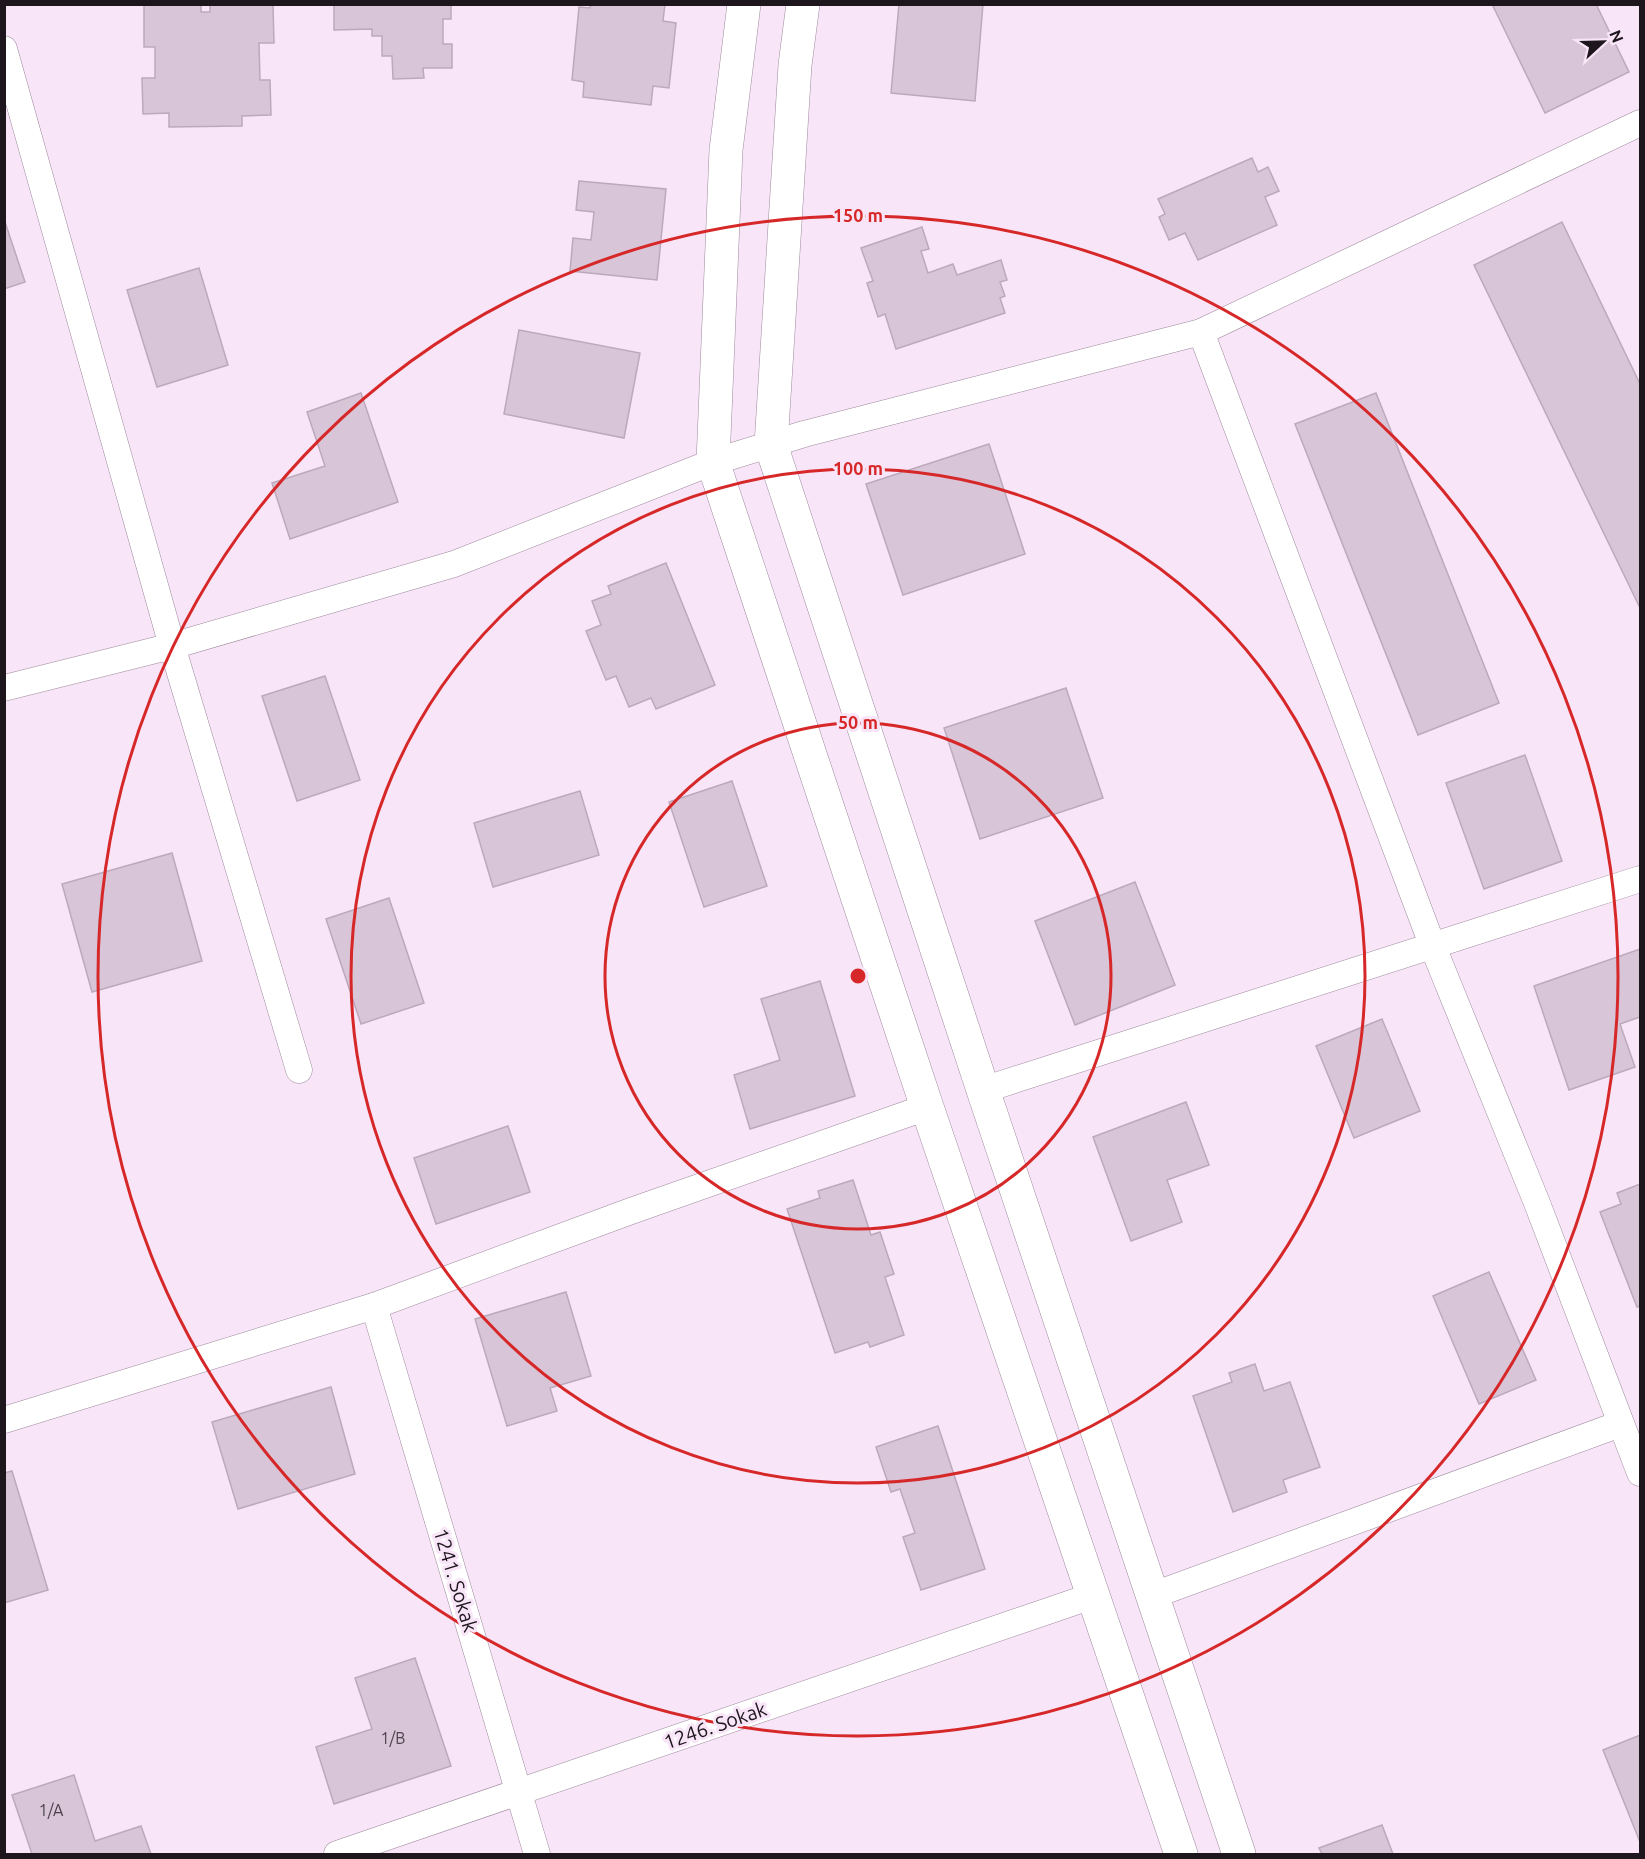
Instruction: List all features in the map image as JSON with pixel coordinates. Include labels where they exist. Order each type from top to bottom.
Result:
[{"type":"main road","points":[[744,4],[726,150],[713,462],[927,1107],[1181,1854]]},
{"type":"main road","points":[[803,4],[795,65],[771,445],[982,1090],[1154,1595],[1239,1854]]},
{"type":"street","points":[[4,49],[172,646],[299,1070]]},
{"type":"street","points":[[4,688],[172,646],[454,564],[713,462],[1201,332],[1641,123]]},
{"type":"street","points":[[1201,332],[1433,947],[1537,1203],[1620,1424],[1641,1473]]},
{"type":"street","points":[[982,1090],[1641,879]]},
{"type":"street","points":[[4,1420],[374,1306],[631,1211],[927,1107]]},
{"type":"street","name":"1241. Sokak","points":[[374,1306],[537,1854]]},
{"type":"street","points":[[1154,1595],[1620,1424]]},
{"type":"street","name":"1246. Sokak","points":[[337,1854],[1092,1596]]},
{"type":"building","points":[[144,4],[201,4],[201,12],[210,12],[210,4],[273,5],[274,43],[259,43],[260,80],[270,80],[271,115],[242,116],[242,126],[169,127],[169,113],[143,114],[142,78],[155,78],[155,47],[144,47]]},
{"type":"building","points":[[334,4],[451,4],[451,19],[443,19],[443,44],[452,44],[452,68],[423,68],[424,78],[393,79],[392,56],[382,56],[382,36],[372,36],[372,29],[334,30]]},
{"type":"building","points":[[590,4],[665,4],[663,21],[676,23],[669,88],[653,86],[651,105],[583,97],[584,82],[572,80],[579,7],[590,8]]},
{"type":"building","points":[[899,4],[983,4],[975,101],[891,93]]},
{"type":"building","points":[[1492,4],[1596,4],[1629,72],[1545,113]]},
{"type":"building","points":[[1252,158],[1258,172],[1268,167],[1279,191],[1265,197],[1277,225],[1198,260],[1185,233],[1169,240],[1159,217],[1165,214],[1158,199]]},
{"type":"building","points":[[579,181],[666,189],[657,280],[570,271],[573,238],[591,240],[594,212],[576,210]]},
{"type":"building","points":[[4,219],[25,282],[4,289]]},
{"type":"building","points":[[1562,222],[1640,384],[1640,608],[1474,265]]},
{"type":"building","points":[[922,227],[929,249],[921,251],[928,273],[953,264],[957,275],[1001,260],[1007,280],[1000,282],[1005,296],[1000,298],[1005,313],[896,349],[885,314],[878,317],[867,283],[873,281],[861,248]]},
{"type":"building","points":[[199,268],[228,365],[157,387],[127,290]]},
{"type":"building","points":[[519,330],[640,353],[624,438],[504,414]]},
{"type":"building","points":[[361,393],[398,502],[290,539],[272,483],[325,466],[307,412]]},
{"type":"building","points":[[1376,393],[1499,703],[1418,735],[1295,424]]},
{"type":"building","points":[[989,444],[1025,554],[903,595],[866,484]]},
{"type":"building","points":[[666,563],[715,685],[656,709],[651,698],[629,707],[616,676],[606,680],[586,631],[601,625],[592,601],[611,594],[608,586]]},
{"type":"building","points":[[325,676],[360,780],[297,801],[262,696]]},
{"type":"building","points":[[1066,688],[1103,798],[980,839],[944,728]]},
{"type":"building","points":[[1525,755],[1562,861],[1484,889],[1446,783]]},
{"type":"building","points":[[732,781],[767,886],[704,907],[669,802]]},
{"type":"building","points":[[580,791],[599,855],[493,887],[474,823]]},
{"type":"building","points":[[172,853],[202,961],[92,992],[62,884]]},
{"type":"building","points":[[1135,882],[1175,985],[1075,1025],[1035,921]]},
{"type":"building","points":[[389,898],[424,1003],[361,1024],[326,919]]},
{"type":"building","points":[[1640,949],[1640,1017],[1620,1024],[1635,1067],[1569,1090],[1534,986]]},
{"type":"building","points":[[820,981],[855,1096],[750,1129],[734,1075],[780,1060],[761,999]]},
{"type":"building","points":[[1382,1019],[1420,1111],[1354,1138],[1316,1046]]},
{"type":"building","points":[[1186,1102],[1209,1165],[1167,1180],[1182,1222],[1131,1241],[1093,1137]]},
{"type":"building","points":[[508,1126],[530,1192],[436,1224],[414,1158]]},
{"type":"building","points":[[853,1180],[871,1235],[880,1232],[894,1274],[885,1277],[904,1335],[870,1347],[868,1342],[835,1353],[787,1209],[820,1198],[818,1191]]},
{"type":"building","points":[[1640,1184],[1640,1306],[1637,1307],[1600,1212],[1621,1204],[1617,1193]]},
{"type":"building","points":[[1489,1272],[1536,1380],[1479,1404],[1433,1296]]},
{"type":"building","points":[[566,1292],[591,1376],[550,1388],[557,1411],[507,1426],[475,1319]]},
{"type":"building","points":[[1255,1364],[1264,1391],[1290,1382],[1320,1467],[1283,1480],[1287,1492],[1233,1512],[1193,1396],[1232,1382],[1229,1373]]},
{"type":"building","points":[[331,1387],[355,1474],[238,1509],[212,1422]]},
{"type":"building","points":[[938,1426],[985,1569],[921,1590],[903,1537],[915,1533],[900,1489],[891,1492],[876,1447]]},
{"type":"building","points":[[12,1471],[48,1590],[4,1603],[4,1473]]},
{"type":"building","points":[[415,1658],[451,1766],[334,1804],[316,1747],[372,1729],[355,1678]]},
{"type":"building","points":[[1640,1735],[1640,1842],[1603,1750]]},
{"type":"building","points":[[74,1775],[95,1841],[141,1826],[151,1854],[32,1854],[12,1795]]},
{"type":"building","points":[[1382,1825],[1393,1854],[1322,1854],[1319,1848]]}]
